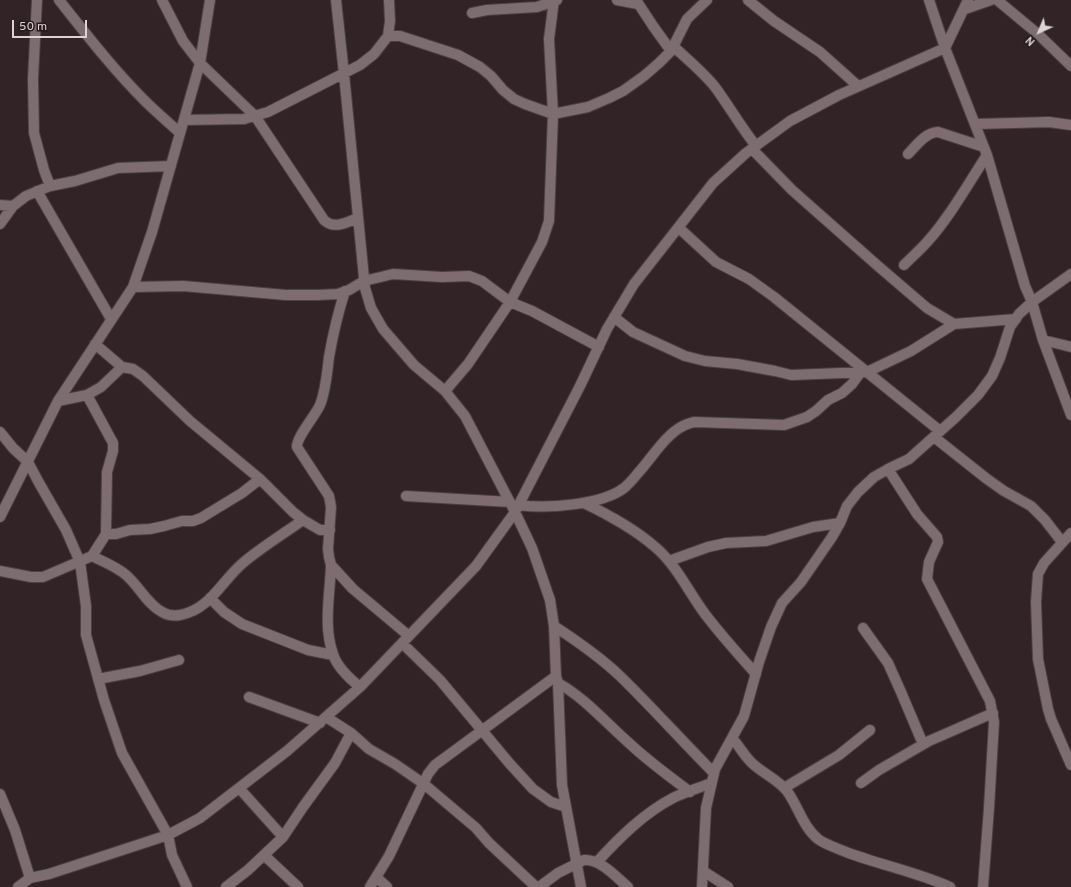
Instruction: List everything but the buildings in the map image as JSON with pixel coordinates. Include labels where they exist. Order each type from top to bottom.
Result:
[{"type":"street","points":[[37,0],[33,79],[34,133],[50,186]]},
{"type":"street","points":[[59,0],[94,45],[144,100],[180,134]]},
{"type":"street","points":[[162,0],[183,42],[200,63],[255,116],[327,224],[335,226],[358,218]]},
{"type":"street","points":[[0,517],[58,401],[133,287],[152,232],[200,63],[210,0]]},
{"type":"street","points":[[336,0],[364,281],[371,308],[383,329],[414,365],[445,391],[465,416],[515,506],[532,548],[550,600],[554,626],[562,785],[581,887]]},
{"type":"street","points":[[184,120],[244,119],[268,112],[360,65],[374,54],[388,36],[390,20],[389,0]]},
{"type":"street","points":[[472,13],[487,10],[537,7],[555,0]]},
{"type":"street","points":[[445,391],[468,364],[510,302],[542,242],[549,221],[553,114],[549,38],[555,0]]},
{"type":"street","points":[[617,0],[637,2],[672,48],[698,68],[714,86],[754,147],[792,190],[927,308],[954,324]]},
{"type":"street","points":[[388,36],[400,36],[458,55],[480,67],[491,76],[502,90],[514,99],[553,114],[588,107],[623,91],[660,63],[672,48],[687,19],[707,0]]},
{"type":"street","points":[[748,0],[774,21],[820,52],[858,86]]},
{"type":"street","points":[[928,0],[945,48],[976,124],[1024,286],[1032,302],[1043,340],[1071,415]]},
{"type":"street","points":[[18,887],[30,878],[49,874],[168,835],[200,818],[287,752],[360,688],[476,566],[515,506],[599,347],[607,329],[634,284],[713,183],[754,147],[790,121],[839,94],[945,48],[967,4],[991,0]]},
{"type":"street","points":[[997,0],[1038,34],[1071,66]]},
{"type":"street","points":[[976,124],[1049,122],[1071,125]]},
{"type":"street","points":[[908,154],[926,137],[934,132],[938,132],[985,151]]},
{"type":"street","points":[[904,265],[928,241],[955,205],[985,151]]},
{"type":"street","points":[[0,224],[13,206],[26,196],[50,186],[75,181],[118,168],[171,166]]},
{"type":"street","points":[[37,191],[111,319]]},
{"type":"street","points":[[0,205],[13,206]]},
{"type":"street","points":[[679,228],[716,262],[749,279],[774,297],[937,434],[987,479],[1004,491],[1031,506],[1045,520],[1062,542]]},
{"type":"street","points":[[133,287],[183,286],[286,295],[338,294],[364,281],[393,274],[442,277],[469,276],[482,281],[510,302],[532,311],[599,347]]},
{"type":"street","points":[[702,887],[706,808],[714,773],[726,747],[744,716],[771,627],[782,603],[801,582],[840,523],[847,506],[858,492],[874,477],[909,459],[978,395],[992,376],[1000,358],[1010,327],[1016,319],[1032,302],[1071,274]]},
{"type":"street","points":[[345,291],[339,312],[320,404],[297,443],[297,447],[329,496],[331,507],[328,553],[331,565],[327,624],[333,655],[347,677],[360,688]]},
{"type":"street","points":[[614,317],[632,332],[685,356],[768,370],[791,376],[863,372],[911,351],[954,324],[1016,319]]},
{"type":"street","points":[[1043,340],[1071,347]]},
{"type":"street","points":[[95,344],[122,367],[133,369],[143,376],[190,421],[260,479],[303,520],[320,530],[330,530]]},
{"type":"street","points":[[58,401],[87,395],[101,387],[122,367]]},
{"type":"street","points":[[406,496],[515,506],[584,503],[606,497],[623,489],[639,472],[654,452],[682,426],[694,422],[784,425],[807,417],[816,411],[828,400],[842,393],[863,372]]},
{"type":"street","points":[[0,571],[31,577],[43,577],[92,556],[106,534],[107,472],[113,451],[113,443],[87,395]]},
{"type":"street","points":[[0,432],[13,448],[28,462],[66,530],[80,562],[86,606],[86,635],[98,679],[122,753],[168,835],[172,855],[187,887]]},
{"type":"street","points":[[888,469],[917,514],[937,537],[938,542],[930,562],[928,580],[990,701],[993,713],[994,722],[990,800],[983,887]]},
{"type":"street","points":[[106,534],[116,534],[130,530],[150,529],[182,521],[193,521],[201,518],[242,493],[260,479]]},
{"type":"street","points":[[584,503],[620,521],[655,546],[669,561],[705,614],[756,674]]},
{"type":"street","points":[[92,556],[126,575],[152,605],[163,613],[174,616],[197,610],[242,563],[303,520]]},
{"type":"street","points":[[669,561],[708,547],[726,543],[766,541],[813,527],[840,523]]},
{"type":"street","points":[[1071,533],[1044,563],[1038,574],[1036,602],[1038,659],[1048,709],[1071,766]]},
{"type":"street","points":[[331,565],[406,640],[510,764],[533,789],[551,802],[566,807]]},
{"type":"street","points":[[210,598],[224,612],[242,624],[308,650],[333,655]]},
{"type":"street","points":[[554,626],[577,641],[618,675],[714,773]]},
{"type":"street","points":[[863,628],[888,664],[923,744]]},
{"type":"street","points":[[98,679],[140,671],[179,660]]},
{"type":"street","points":[[370,887],[389,856],[428,774],[435,765],[482,730],[557,680]]},
{"type":"street","points":[[557,680],[582,700],[630,745],[690,792]]},
{"type":"street","points":[[249,697],[323,720],[351,733],[369,750],[401,768],[424,784],[476,828],[489,843],[538,887],[558,872],[584,860],[597,862],[628,887]]},
{"type":"street","points":[[861,782],[923,744],[993,713]]},
{"type":"street","points":[[784,788],[834,758],[870,730]]},
{"type":"street","points":[[226,887],[248,870],[283,837],[335,763],[351,733]]},
{"type":"street","points":[[732,738],[746,758],[755,766],[768,773],[784,788],[808,829],[818,839],[826,844],[863,858],[909,872],[950,887]]},
{"type":"street","points":[[597,862],[634,826],[674,798],[711,784]]},
{"type":"street","points":[[239,788],[283,837]]},
{"type":"street","points":[[0,794],[15,830],[30,878]]},
{"type":"street","points":[[264,855],[298,887]]},
{"type":"street","points":[[703,871],[728,887]]},
{"type":"street","points":[[376,877],[387,887]]}]
